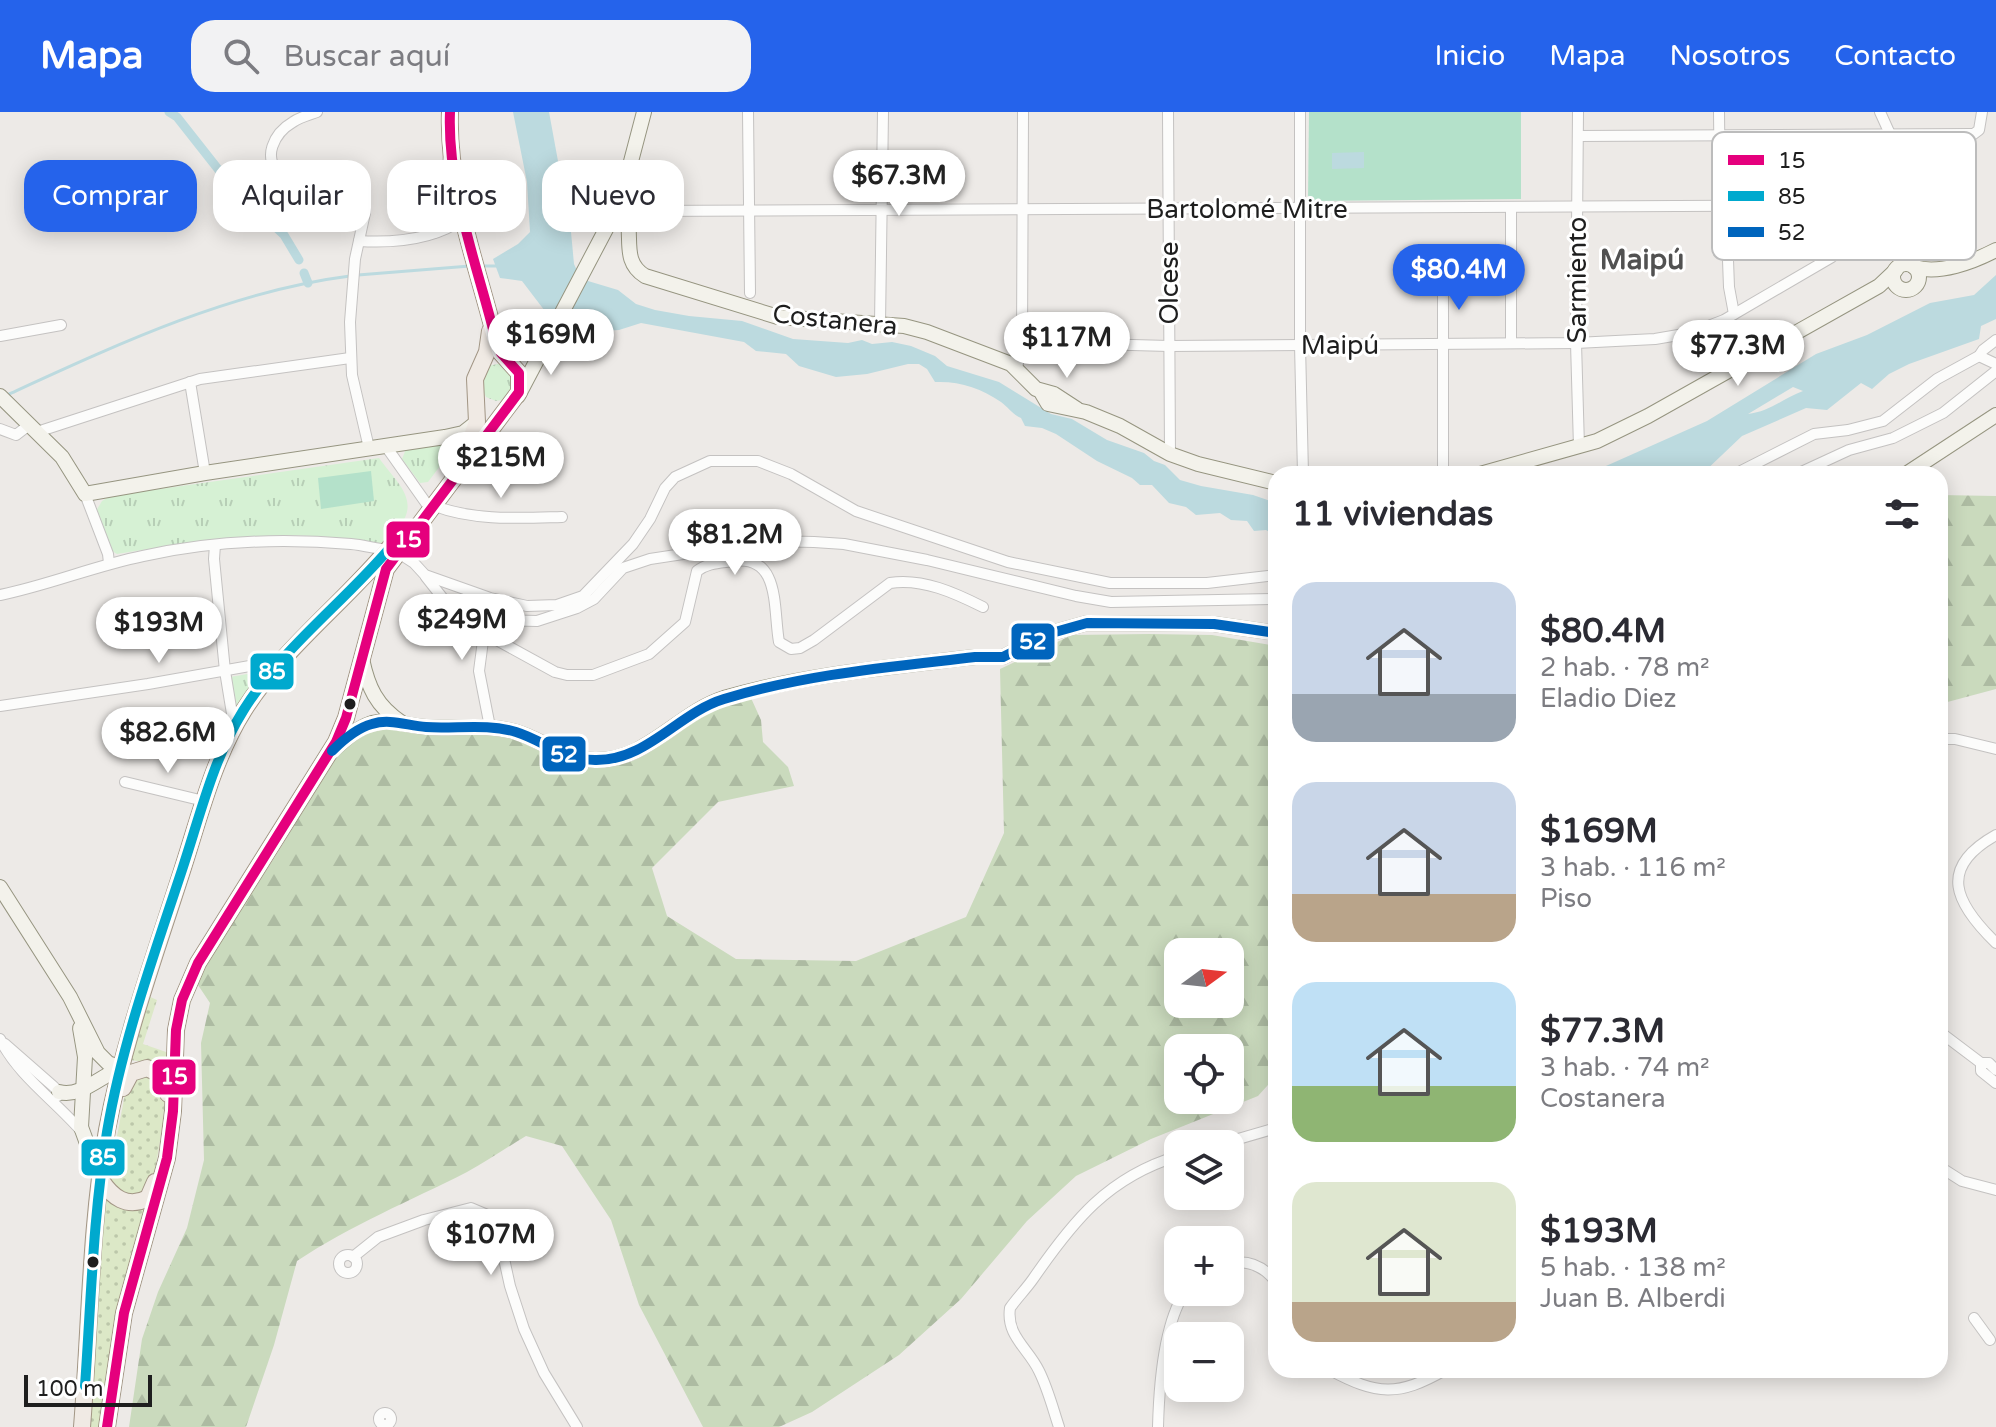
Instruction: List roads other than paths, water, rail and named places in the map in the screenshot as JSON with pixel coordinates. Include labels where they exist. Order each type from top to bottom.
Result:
[{"type":"main road","points":[[450,112],[453,160]]},
{"type":"main road","points":[[82,1427],[101,1180],[113,1103],[204,801],[234,726],[280,661],[375,575],[516,398],[521,379],[497,343],[468,232]]},
{"type":"main road","points":[[430,505],[465,450],[477,422],[477,377],[489,344],[491,321]]},
{"type":"main road","points":[[508,360],[490,361],[477,377],[479,395],[492,405],[503,405],[516,398]]},
{"type":"main road","points":[[107,1427],[124,1313],[167,1158],[174,1103],[176,1030],[187,985],[332,751],[346,718],[362,659],[375,575]]},
{"type":"main road","points":[[123,1065],[147,1068],[164,1076],[168,1099],[174,1103]]},
{"type":"main road","points":[[113,1103],[122,1093],[128,1076],[147,1068]]},
{"type":"main road","points":[[101,1180],[119,1199],[140,1202],[150,1195],[158,1170],[167,1158]]},
{"type":"street","points":[[317,112],[290,117],[274,144],[270,154],[271,164],[284,176],[360,195],[366,208],[354,266],[350,358],[369,448]]},
{"type":"street","points":[[630,160],[644,112]]},
{"type":"street","points":[[748,112],[750,293]]},
{"type":"street","points":[[880,324],[883,112]]},
{"type":"street","points":[[1017,368],[1022,342],[1023,112]]},
{"type":"street","name":"Olcese","points":[[1168,112],[1170,454]]},
{"type":"street","points":[[1300,112],[1303,466]]},
{"type":"street","name":"Sarmiento","points":[[1578,112],[1576,343],[1579,447]]},
{"type":"street","points":[[1880,112],[1889,132]]},
{"type":"street","points":[[1975,132],[1981,126],[1982,112]]},
{"type":"street","points":[[1578,136],[1712,135]]},
{"type":"street","points":[[434,233],[451,152]]},
{"type":"street","name":"Bartolomé Mitre","points":[[684,211],[1712,206]]},
{"type":"street","points":[[1511,207],[1511,343]]},
{"type":"street","points":[[359,241],[391,242],[437,232]]},
{"type":"street","points":[[516,398],[604,232]]},
{"type":"street","name":"Costanera","points":[[628,232],[629,254],[636,269],[645,276],[778,317],[880,324],[927,332],[1017,368],[1029,384],[1041,392],[1048,404],[1077,409],[1120,426],[1170,454],[1198,464],[1268,481]]},
{"type":"street","points":[[1879,286],[1908,290],[1916,275],[1977,260],[1996,250]]},
{"type":"street","points":[[1727,260],[1734,314]]},
{"type":"street","name":"Maipú","points":[[1022,342],[1169,346],[1576,343],[1675,336],[1734,314],[1826,260]]},
{"type":"street","points":[[1509,466],[1579,447],[1648,416],[1879,286],[1903,265],[1916,275]]},
{"type":"street","points":[[1896,270],[1894,281],[1899,288]]},
{"type":"street","points":[[1443,280],[1443,466]]},
{"type":"street","points":[[0,336],[61,325]]},
{"type":"street","points":[[508,360],[531,357],[546,340]]},
{"type":"street","points":[[1751,466],[1814,434],[1883,421],[1937,379],[1979,356],[1996,340]]},
{"type":"street","points":[[1979,356],[1996,364]]},
{"type":"street","points":[[0,429],[16,435],[190,382],[350,358]]},
{"type":"street","points":[[1814,466],[1849,450],[1893,438],[1943,413],[1996,371]]},
{"type":"street","points":[[190,382],[205,473]]},
{"type":"street","points":[[3,399],[62,457],[85,494],[109,563]]},
{"type":"street","points":[[1918,466],[1996,415]]},
{"type":"street","points":[[85,494],[458,435],[477,422]]},
{"type":"street","points":[[385,445],[430,505],[447,511],[511,518],[562,517]]},
{"type":"street","points":[[425,575],[505,603],[527,606],[557,605],[591,595],[633,544],[665,488],[685,471],[710,461],[758,461],[769,463],[856,511],[1008,562],[1110,583],[1207,583],[1268,576]]},
{"type":"street","points":[[490,727],[479,671],[484,633],[500,620],[537,621],[577,608],[623,568],[634,563],[786,540],[858,547],[1111,602],[1268,599]]},
{"type":"street","points":[[0,595],[69,578],[109,563],[215,545],[300,541],[355,544],[393,551],[414,563],[445,601]]},
{"type":"street","points":[[215,545],[225,671],[234,726]]},
{"type":"street","points":[[484,633],[555,672],[593,675],[649,654],[685,622],[697,571],[706,565],[738,560],[766,569],[771,580],[779,642],[791,649],[814,640],[890,583],[901,581],[947,589],[983,607]]},
{"type":"street","points":[[332,751],[348,737],[372,724],[402,723],[425,727],[490,727],[524,734],[571,757],[612,759],[642,748],[692,713],[722,699],[798,679],[975,657],[1003,657],[1035,640],[1079,625],[1195,624],[1268,632]]},
{"type":"street","points":[[362,659],[373,695],[383,709],[402,723]]},
{"type":"street","points":[[0,706],[280,661]]},
{"type":"street","points":[[1948,739],[1996,749]]},
{"type":"street","points":[[125,782],[204,801]]},
{"type":"street","points":[[1996,835],[1970,853],[1957,879],[1960,899],[1996,943]]},
{"type":"street","points":[[0,887],[76,1008],[102,1058],[113,1066],[123,1065]]},
{"type":"street","points":[[76,1008],[84,1049],[80,1120],[101,1180]]},
{"type":"street","points":[[1948,1038],[1981,1063],[1989,1063],[1996,1070]]},
{"type":"street","points":[[0,1040],[4,1056],[57,1097],[72,1094],[123,1065]]},
{"type":"street","points":[[0,1040],[57,1097],[84,1135]]},
{"type":"street","points":[[1981,1063],[1981,1071],[1996,1083]]},
{"type":"street","points":[[1244,1137],[1268,1130]]},
{"type":"street","points":[[1059,1427],[1038,1369],[1011,1331],[1010,1308],[1088,1207],[1136,1172],[1164,1161]]},
{"type":"street","points":[[1948,1172],[1962,1181],[1996,1190]]},
{"type":"street","points":[[353,1257],[378,1237],[424,1220],[471,1208],[490,1216],[497,1227],[510,1286],[524,1329],[544,1373],[577,1427]]},
{"type":"street","points":[[1244,1262],[1257,1265],[1268,1275]]},
{"type":"street","points":[[1158,1427],[1167,1342],[1177,1306]]},
{"type":"street","points":[[1974,1318],[1994,1343]]},
{"type":"street","points":[[1345,1378],[1384,1391],[1420,1384],[1431,1378]]},
{"type":"water","points":[[513,112],[549,112],[558,160],[542,160],[542,232],[571,232],[574,264],[578,273],[588,281],[618,290],[636,304],[655,310],[742,321],[793,339],[848,343],[862,340],[872,344],[892,342],[911,346],[935,356],[947,366],[999,382],[1051,414],[1072,419],[1107,440],[1144,453],[1165,465],[1180,480],[1268,500],[1268,531],[1254,531],[1247,521],[1231,520],[1220,513],[1196,515],[1186,507],[1169,503],[1152,485],[1140,485],[1056,434],[1025,426],[1021,418],[986,393],[962,384],[935,382],[927,369],[919,364],[836,377],[799,366],[786,354],[756,351],[744,342],[641,323],[619,330],[588,332],[551,319],[522,281],[500,278],[493,259],[518,244],[530,232],[526,160],[523,160]]},
{"type":"water","points":[[1364,152],[1364,168],[1332,169],[1332,153]]},
{"type":"water","points":[[1996,275],[1996,319],[1981,326],[1979,339],[1909,364],[1889,374],[1872,389],[1861,383],[1827,410],[1806,408],[1742,436],[1710,466],[1606,466],[1707,421],[1816,354],[1867,335],[1930,303],[1974,295]],"holes":[[[1793,387],[1803,391],[1770,408],[1748,414]]]},
{"type":"waterway","points":[[169,112],[177,117],[229,183],[284,235],[299,260]]},
{"type":"waterway","points":[[358,275],[470,266]]},
{"type":"waterway","points":[[481,266],[498,266]]},
{"type":"waterway","points":[[304,273],[308,283]]},
{"type":"waterway","points":[[7,395],[132,339],[218,307],[306,283],[350,276]]},
{"type":"district","name":"Maipú","points":[[1642,260]]}]
